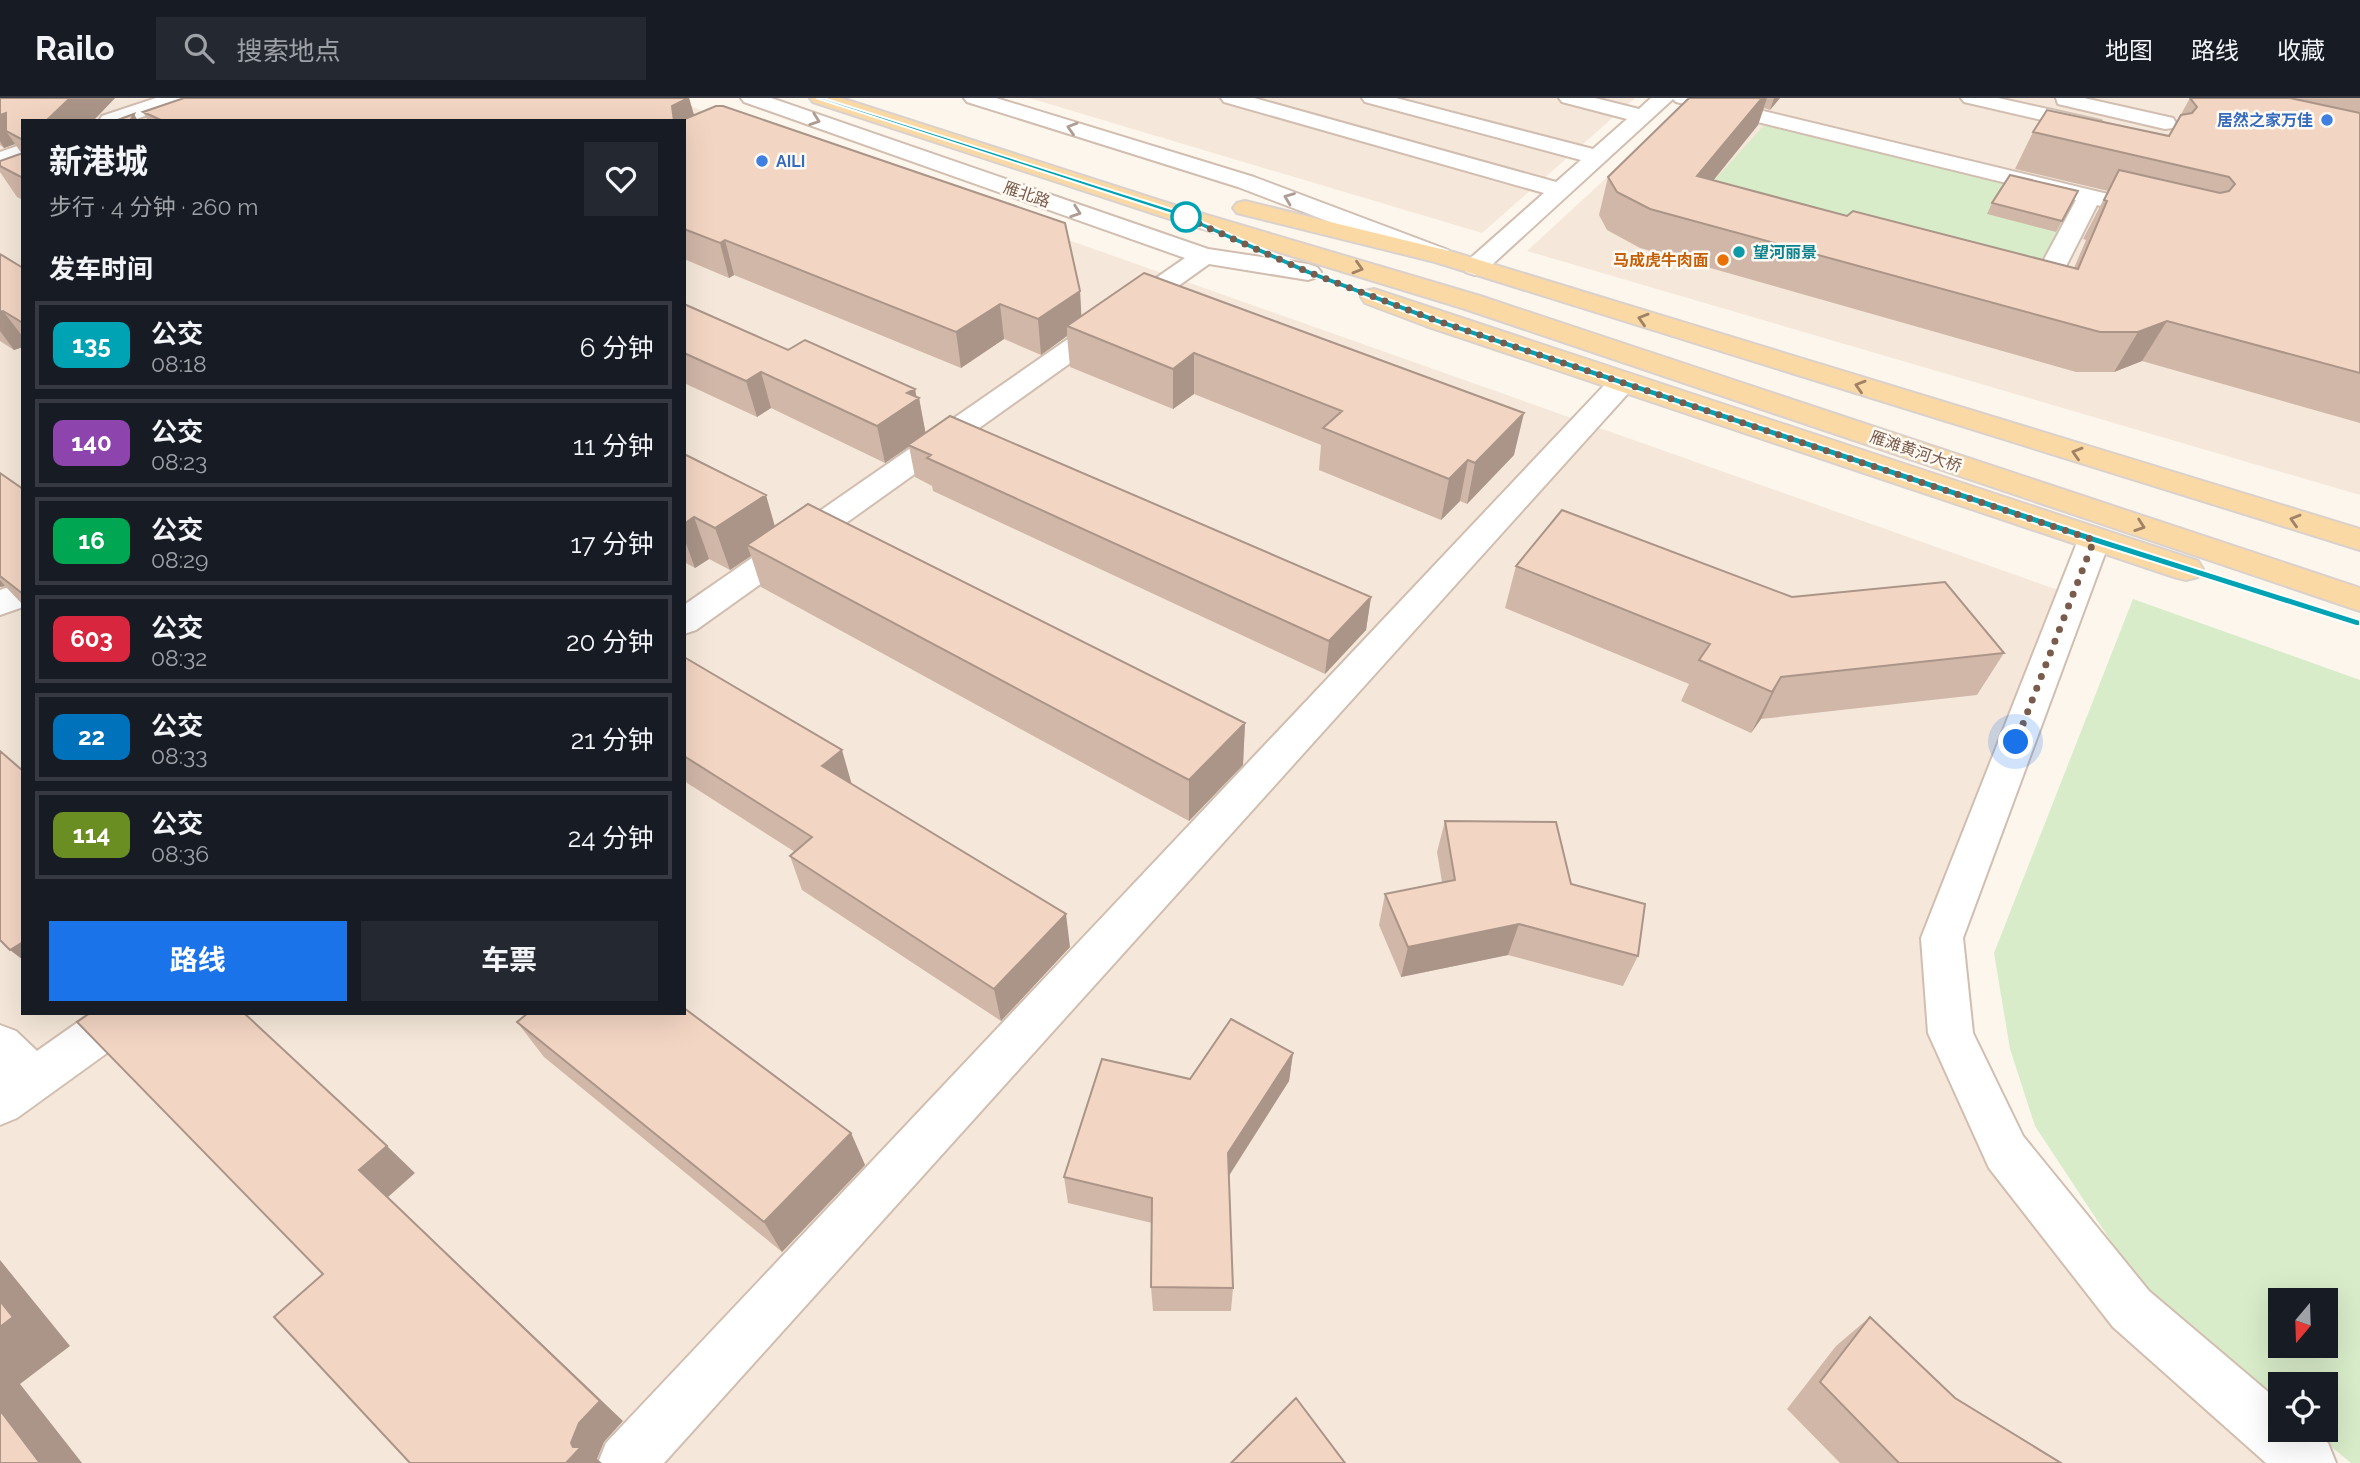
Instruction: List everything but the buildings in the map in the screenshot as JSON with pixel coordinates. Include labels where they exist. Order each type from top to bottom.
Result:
[{"type":"main road","name":"雁北路","points":[[820,98],[1175,213]]},
{"type":"main road","points":[[1477,287],[1444,257],[1212,201],[1477,287],[2360,540]]},
{"type":"main road","points":[[1175,213],[1308,272],[1435,320],[2094,540],[2360,623]]},
{"type":"main road","points":[[1175,213],[1477,287]]},
{"type":"main road","name":"雁滩黄河大桥","points":[[1477,287],[2360,575]]},
{"type":"main road","name":"雁滩黄河大桥","points":[[1477,287],[2360,600]]},
{"type":"street","points":[[116,119],[176,98]]},
{"type":"street","name":"雁北路","points":[[751,98],[1204,256],[1308,272]]},
{"type":"street","points":[[974,98],[1246,182],[1444,257]]},
{"type":"street","points":[[1231,98],[1282,104],[1560,190]]},
{"type":"street","points":[[1372,98],[1597,158]]},
{"type":"street","points":[[1569,98],[1643,117]]},
{"type":"street","points":[[1477,287],[1560,190],[1663,98]]},
{"type":"street","points":[[1684,98],[2170,216]]},
{"type":"street","points":[[1971,98],[2166,123]]},
{"type":"street","points":[[2055,98],[2166,123]]},
{"type":"street","points":[[2146,98],[2166,123]]},
{"type":"street","points":[[740,121],[774,106]]},
{"type":"street","points":[[1594,131],[1620,137]]},
{"type":"street","points":[[0,159],[21,152]]},
{"type":"street","points":[[2045,282],[2090,196]]},
{"type":"street","points":[[686,621],[1204,256]]},
{"type":"street","points":[[626,1463],[1622,383]]},
{"type":"street","points":[[2094,540],[1942,938],[1951,1033],[2006,1152],[2131,1309],[2308,1463]]},
{"type":"street","points":[[0,604],[21,594]]},
{"type":"street","points":[[0,1045],[17,1091],[124,1015]]},
{"type":"shaded area","points":[[0,98],[667,98],[2072,595],[1942,938],[2006,1152],[2268,1422],[2268,1442],[2288,1442],[2308,1463],[0,1463]]},
{"type":"shaded area","points":[[1029,98],[1635,98],[1482,233]]},
{"type":"shaded area","points":[[1693,98],[2210,98],[2360,153],[2360,495],[1527,251]]},
{"type":"green space","points":[[1768,121],[2077,199],[2032,279],[1707,188]]},
{"type":"green space","points":[[2133,599],[2360,680],[2360,1463],[2351,1463],[2326,1442],[2338,1442],[2338,1372],[2268,1372],[2268,1394],[2143,1290],[2035,1126],[2010,1049],[1994,953]]},
{"type":"bus line","name":"135","points":[[820,98],[1175,213],[1308,272],[1435,320],[2094,540],[2360,623]]},
{"type":"place","name":"居然之家万佳","points":[[2327,120]]},
{"type":"place","name":"AILI","points":[[762,161]]},
{"type":"place","name":"望河丽景","points":[[1739,252]]},
{"type":"place","name":"马成虎牛肉面","points":[[1723,260]]},
{"type":"route","points":[[1186,217],[1175,213],[1308,272],[1435,320],[2094,540],[2016,742]]}]
